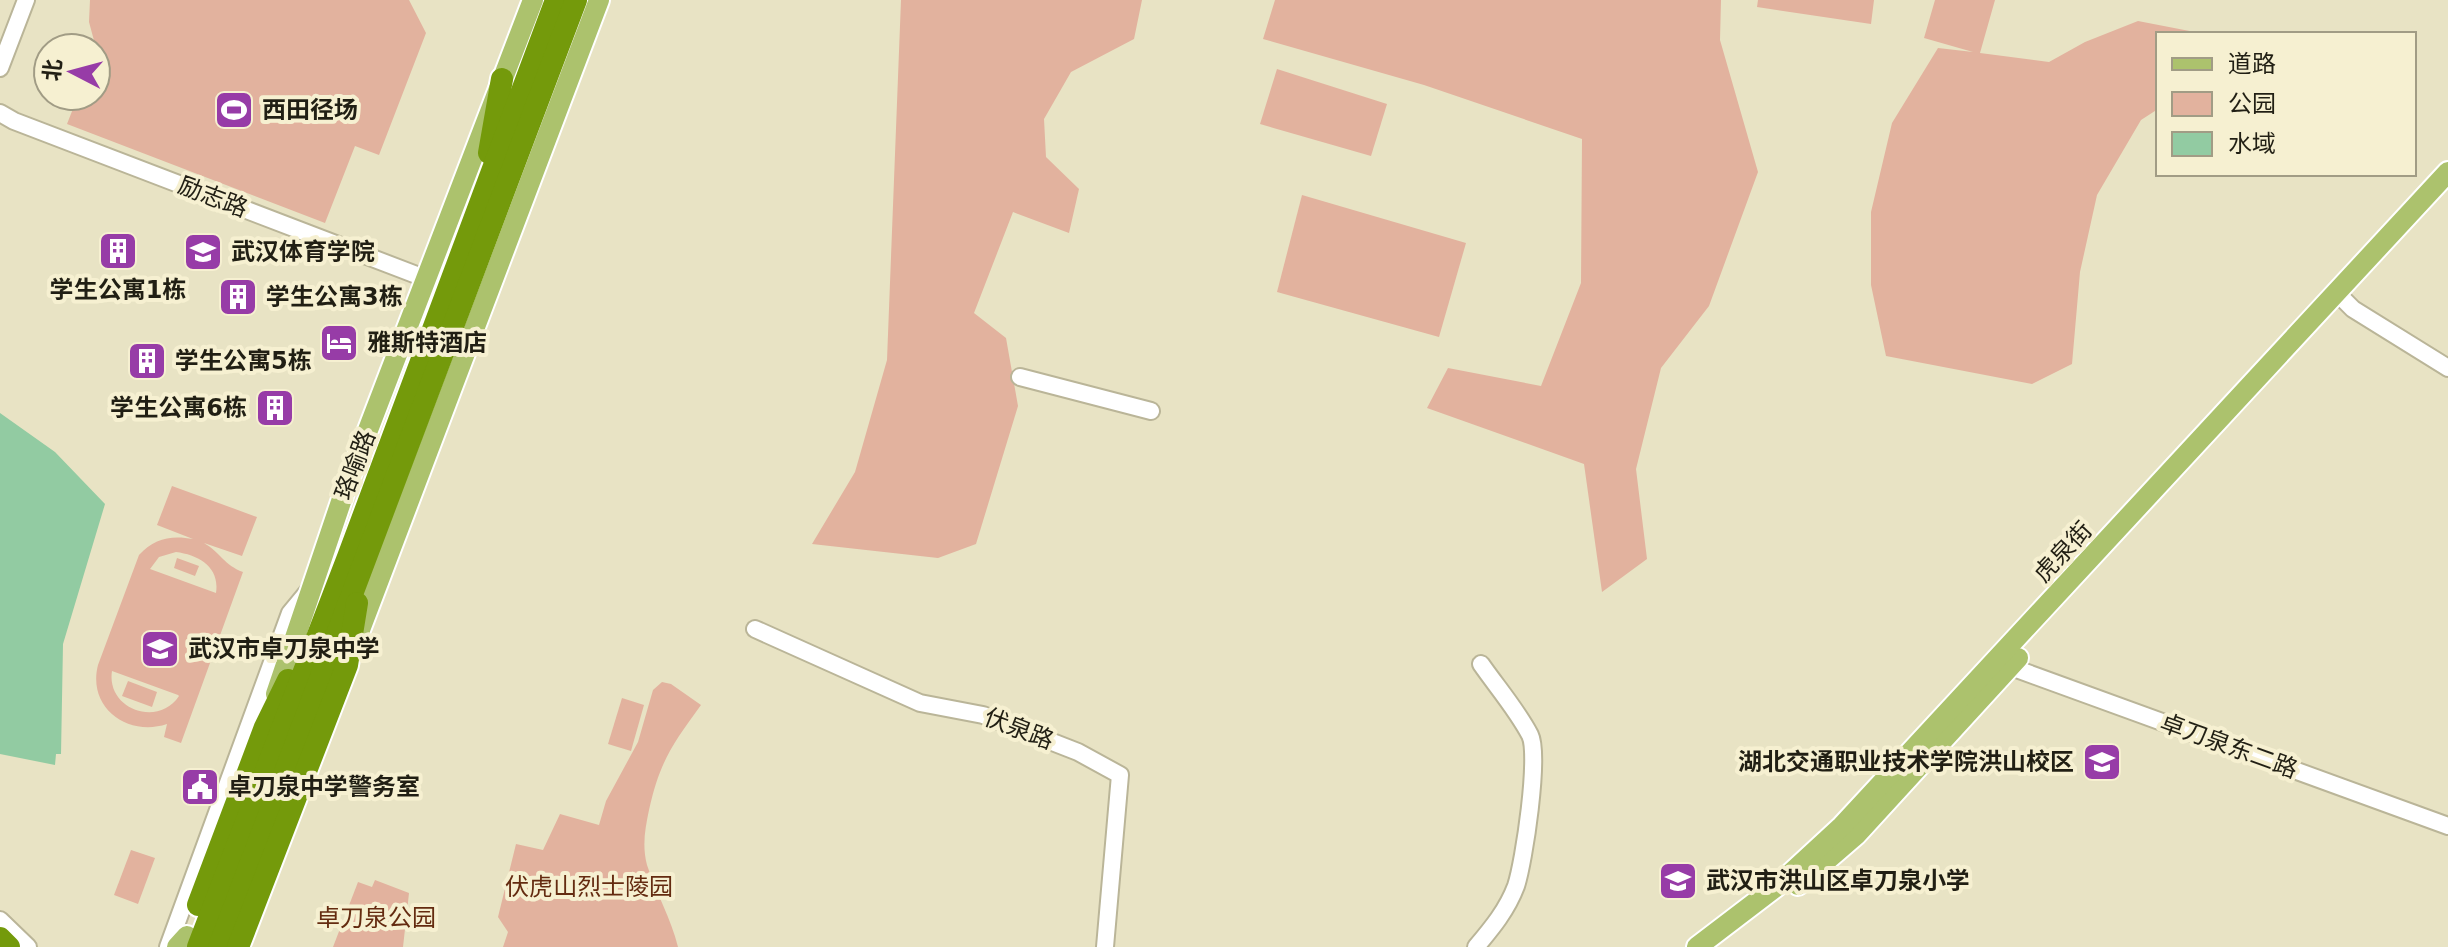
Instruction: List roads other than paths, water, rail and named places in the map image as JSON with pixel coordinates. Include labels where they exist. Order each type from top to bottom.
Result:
[{"type":"highway","name":"珞喻路","points":[[219,947],[333,640],[357,554],[556,0]]},
{"type":"highway","name":"珞喻路","points":[[182,945],[259,791],[459,314],[576,0]]},
{"type":"highway","points":[[479,208],[502,79]]},
{"type":"highway","points":[[238,947],[347,665],[357,554]]},
{"type":"highway","points":[[182,945],[265,727],[357,554]]},
{"type":"highway","points":[[208,947],[236,899]]},
{"type":"highway","points":[[0,938],[9,947]]},
{"type":"main road","points":[[265,727],[345,490],[533,0]]},
{"type":"main road","points":[[347,665],[599,0]]},
{"type":"main road","name":"虎泉街","points":[[1720,947],[1786,896],[1856,835],[2011,667],[2341,298],[2448,172]]},
{"type":"main road","name":"虎泉街","points":[[1697,947],[1777,886],[1842,826],[2341,298],[2448,192]]},
{"type":"street","points":[[0,68],[26,0]]},
{"type":"street","name":"励志路","points":[[0,113],[427,279]]},
{"type":"street","points":[[2341,298],[2448,368]]},
{"type":"street","points":[[1020,377],[1151,411]]},
{"type":"street","points":[[182,945],[290,613],[313,586]]},
{"type":"street","name":"伏泉路","points":[[755,629],[920,703],[983,715],[1078,752],[1120,775],[1105,947]]},
{"type":"street","points":[[1476,947],[1500,919],[1515,888],[1521,865],[1534,763],[1531,737],[1481,664]]},
{"type":"street","name":"卓刀泉东二路","points":[[2011,667],[2448,826]]},
{"type":"street","points":[[0,920],[28,947]]},
{"type":"water","points":[[0,413],[55,452],[105,504],[63,644],[61,754],[56,754],[55,765],[0,754]]},
{"type":"place","name":"西田径场","points":[[234,110]]},
{"type":"place","name":"学生公寓1栋","points":[[118,251]]},
{"type":"place","name":"武汉体育学院","points":[[203,252]]},
{"type":"place","name":"学生公寓3栋","points":[[238,297]]},
{"type":"place","name":"雅斯特酒店","points":[[339,343]]},
{"type":"place","name":"学生公寓5栋","points":[[147,361]]},
{"type":"place","name":"学生公寓6栋","points":[[275,408]]},
{"type":"place","name":"武汉市卓刀泉中学","points":[[160,649]]},
{"type":"place","name":"湖北交通职业技术学院洪山校区","points":[[2102,762]]},
{"type":"place","name":"卓刀泉中学警务室","points":[[200,787]]},
{"type":"place","name":"武汉市洪山区卓刀泉小学","points":[[1678,881]]},
{"type":"park label","name":"伏虎山烈士陵园","points":[[589,887]]},
{"type":"park label","name":"卓刀泉公园","points":[[376,918]]}]
